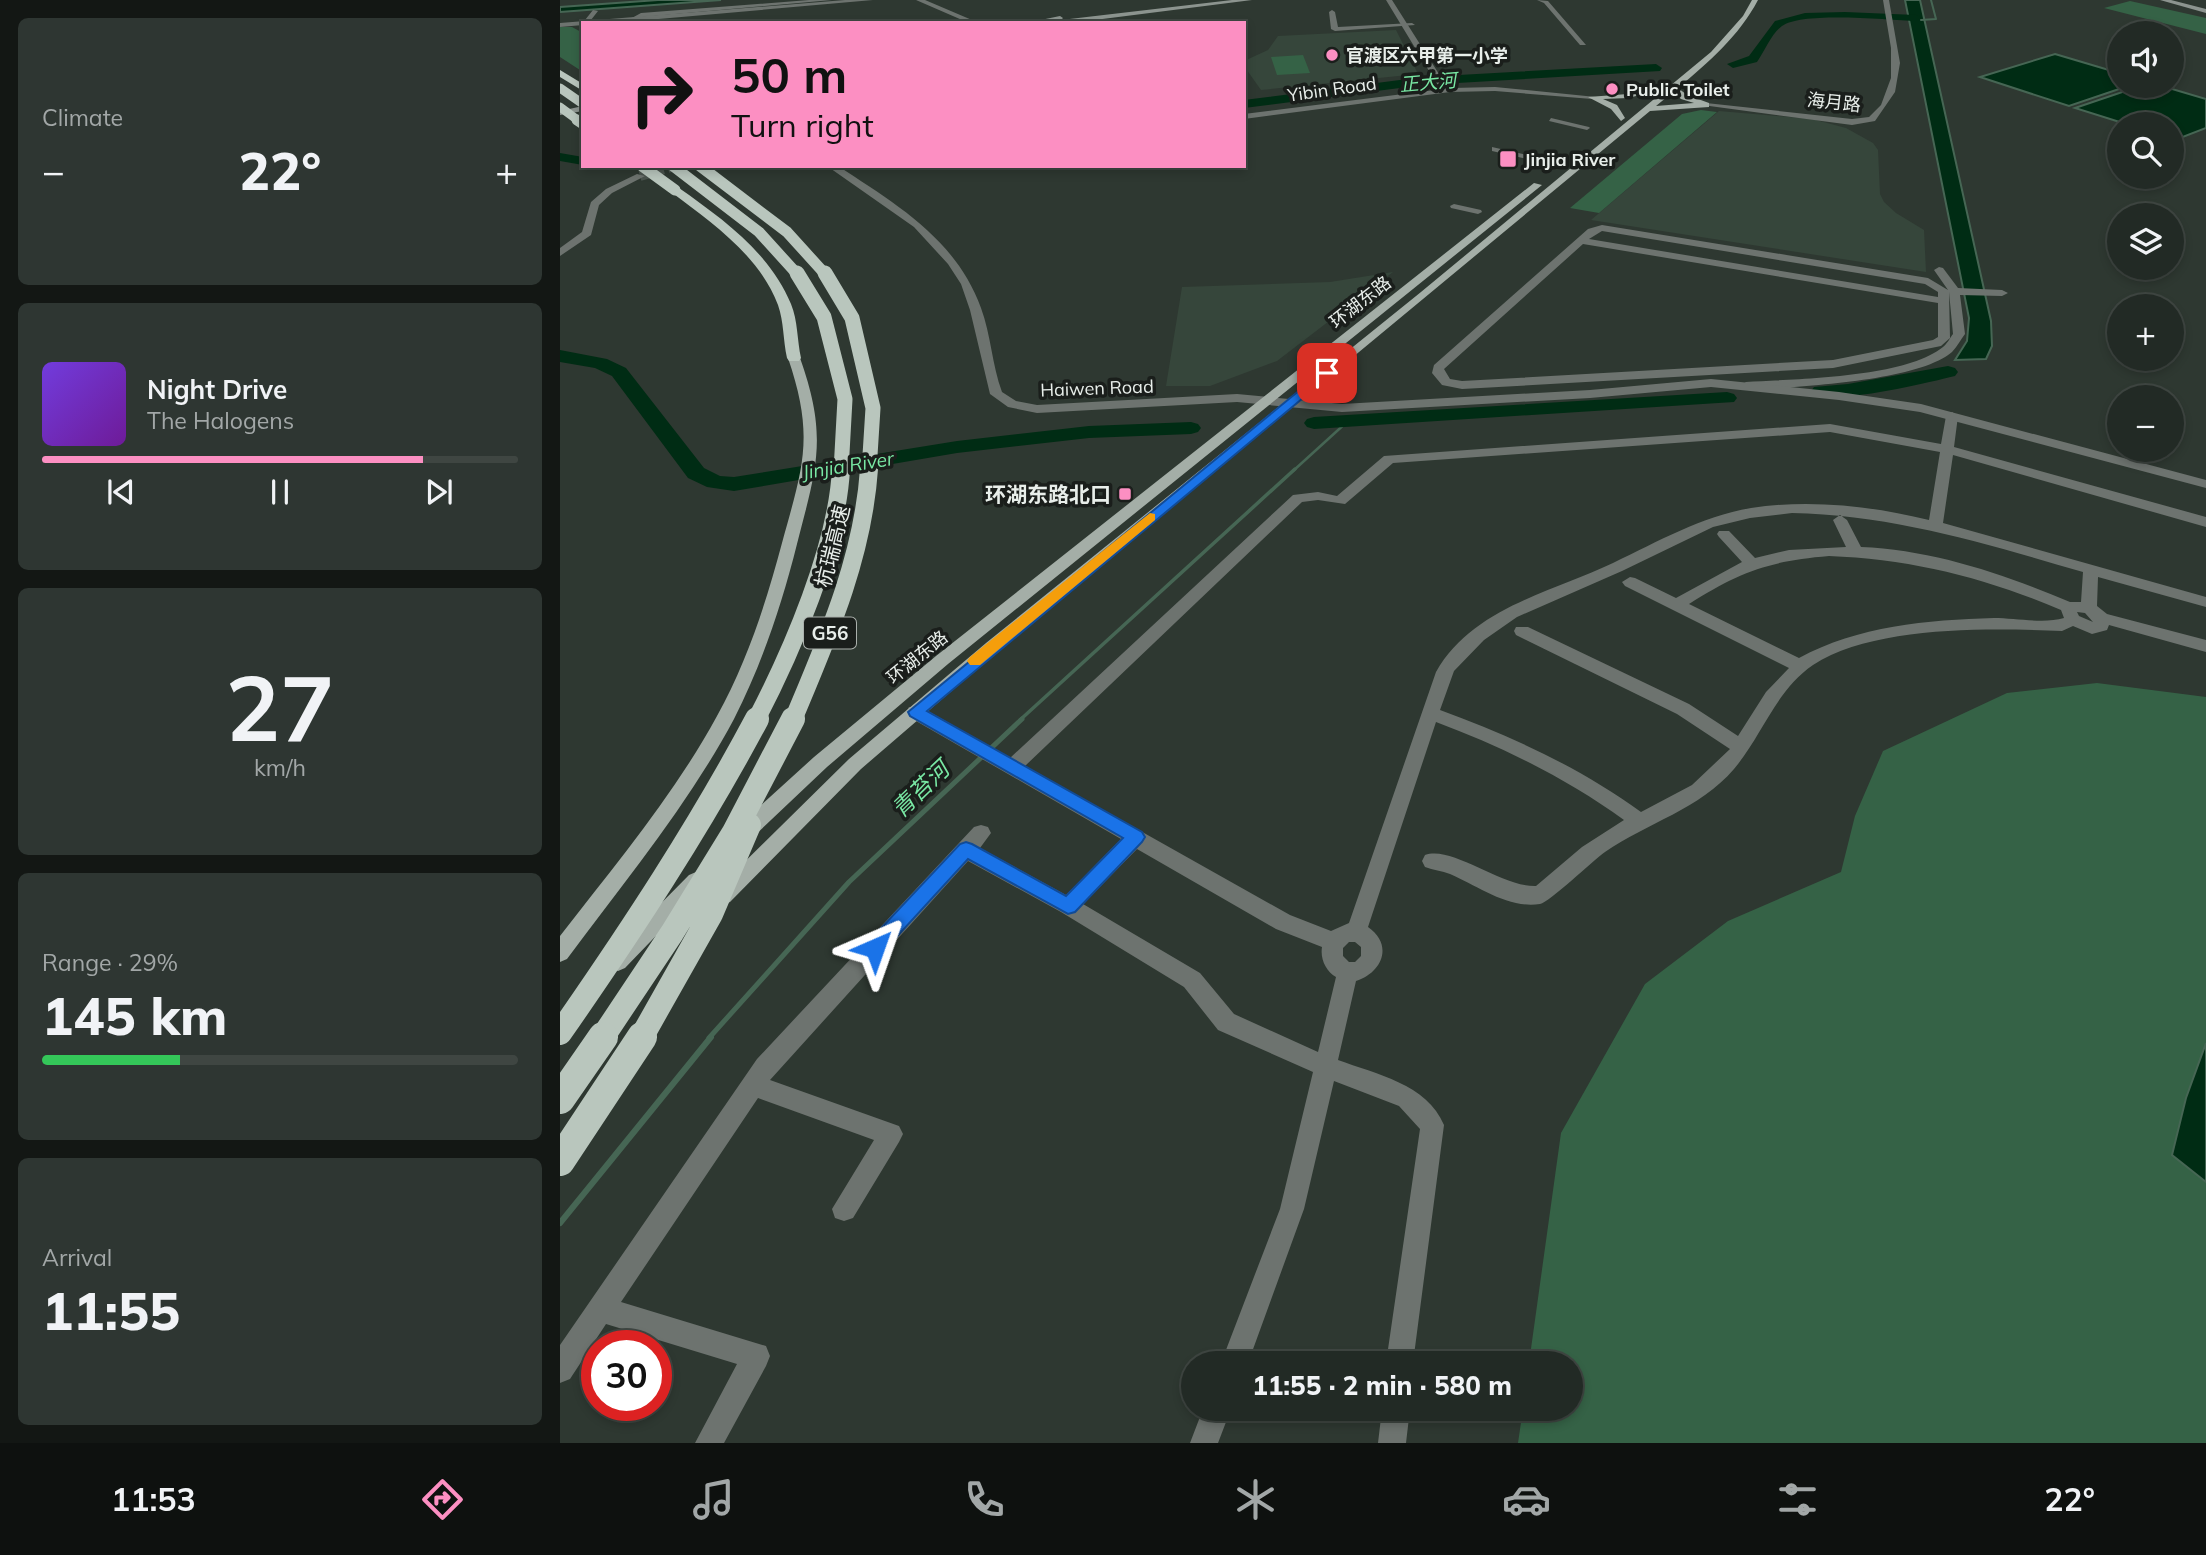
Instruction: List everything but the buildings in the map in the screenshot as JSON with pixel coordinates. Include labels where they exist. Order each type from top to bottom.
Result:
[{"type":"highway","points":[[560,73],[581,87]]},
{"type":"highway","points":[[560,88],[581,104]]},
{"type":"highway","points":[[560,109],[581,123]]},
{"type":"highway","name":"杭瑞高速","points":[[560,1033],[673,867],[762,712],[791,648],[817,578],[834,517],[843,465],[843,380],[833,339],[818,306],[794,269],[767,240],[722,201],[676,168]]},
{"type":"highway","name":"杭瑞高速","points":[[560,1099],[697,892],[780,747],[825,646],[857,549],[872,460],[870,382],[856,328],[826,276],[781,227],[702,168]]},
{"type":"highway","points":[[641,171],[676,190],[736,240],[772,282],[785,306],[794,358]]},
{"type":"highway","points":[[560,1161],[662,1005],[700,939],[726,886],[780,747]]},
{"type":"main road","points":[[1045,21],[1217,0]]},
{"type":"main road","points":[[1068,21],[1249,0]]},
{"type":"main road","name":"环湖东路","points":[[560,1075],[664,958],[754,863],[855,764],[1288,404],[1648,110],[1717,37],[1742,0]]},
{"type":"main road","name":"环湖东路","points":[[560,1022],[711,866],[809,771],[890,701],[1263,400],[1621,118],[1667,88],[1730,38],[1755,0]]},
{"type":"main road","points":[[2163,0],[2206,10]]},
{"type":"main road","points":[[2170,0],[2206,10]]},
{"type":"main road","points":[[1592,97],[1628,96],[1667,88],[1706,106]]},
{"type":"main road","points":[[1592,97],[1614,107],[1621,118]]},
{"type":"main road","points":[[560,109],[581,105]]},
{"type":"main road","points":[[1648,110],[1706,106]]},
{"type":"main road","points":[[560,952],[668,807],[713,740],[740,686],[767,621],[785,566],[809,460],[811,421],[794,358]]},
{"type":"street","points":[[633,19],[641,15],[829,0]]},
{"type":"street","points":[[605,21],[870,0]]},
{"type":"street","points":[[919,0],[971,21]]},
{"type":"street","points":[[1389,0],[1445,82]]},
{"type":"street","points":[[1398,0],[1408,25]]},
{"type":"street","name":"海月路","points":[[1706,106],[1810,115],[1852,122],[1868,121],[1883,108],[1895,87],[1897,68],[1886,0]]},
{"type":"street","points":[[1544,1],[1583,43]]},
{"type":"street","points":[[590,21],[595,11]]},
{"type":"street","points":[[1332,12],[1335,29],[1408,25]]},
{"type":"street","points":[[560,25],[581,23]]},
{"type":"street","name":"Yibin Road","points":[[1246,117],[1445,82],[1592,97]]},
{"type":"street","points":[[1551,120],[1587,128]]},
{"type":"street","points":[[1495,149],[1544,161]]},
{"type":"street","name":"Haiwen Road","points":[[834,168],[902,212],[940,244],[970,291],[996,394],[1005,401],[1021,406],[1055,409],[1237,398],[1342,408],[1590,394],[1708,377]]},
{"type":"street","points":[[560,253],[587,233],[591,212],[601,197],[641,171]]},
{"type":"street","points":[[1454,206],[1478,212]]},
{"type":"street","points":[[1612,228],[1916,278],[1939,286],[1943,291],[1943,301],[1944,338],[1937,343],[1833,364],[1708,377],[1584,378],[1462,385],[1446,382],[1438,373],[1438,368],[1596,229],[1612,228]]},
{"type":"street","points":[[1582,240],[1943,301]]},
{"type":"street","points":[[1939,270],[1959,291],[2003,293]]},
{"type":"street","points":[[1746,386],[1887,372],[1934,359],[1958,337],[1959,291]]},
{"type":"street","points":[[1708,377],[1746,386],[1890,403],[1952,416],[2206,484]]},
{"type":"street","points":[[1584,378],[1590,394]]},
{"type":"street","points":[[1936,524],[1952,416]]},
{"type":"street","points":[[1013,766],[1298,498],[1318,496],[1340,501],[1389,459],[1829,428],[1947,449],[2206,522]]},
{"type":"street","points":[[1356,932],[1444,672],[1486,629],[1517,611],[1630,562],[1708,524],[1781,510],[1824,509],[1880,513],[1936,524],[2206,602]]},
{"type":"street","points":[[1840,520],[1855,551]]},
{"type":"street","points":[[1724,534],[1752,564]]},
{"type":"street","points":[[1676,605],[1703,588],[1752,564],[1805,554],[1855,551],[1914,558],[2040,594],[2071,614],[2083,626],[2097,627],[2101,626],[2095,613],[2091,570]]},
{"type":"street","points":[[1630,582],[1802,667]]},
{"type":"street","points":[[2095,613],[2206,646]]},
{"type":"street","points":[[1432,861],[1448,863],[1516,896],[1541,895],[1564,870],[1602,842],[1698,790],[1732,762],[1784,680],[1833,648],[1867,638],[1935,626],[1984,623],[2062,625],[2071,614]]},
{"type":"street","points":[[1522,631],[1684,709],[1741,747]]},
{"type":"street","points":[[915,712],[1283,922],[1335,942]]},
{"type":"street","points":[[1429,713],[1489,734],[1542,760],[1599,790],[1639,821]]},
{"type":"street","points":[[1068,906],[1136,837]]},
{"type":"street","points":[[560,1369],[765,1066],[973,841],[1068,906],[1192,980],[1226,1023],[1407,1098],[1432,1125],[1426,1188],[1401,1351]]},
{"type":"street","points":[[1356,932],[1370,940],[1374,956],[1365,969],[1348,972],[1334,964],[1331,948],[1340,935],[1356,932]]},
{"type":"street","points":[[1239,1351],[1292,1209],[1348,972]]},
{"type":"street","points":[[753,1085],[891,1134],[844,1209]]},
{"type":"street","points":[[601,1309],[756,1356],[709,1443]]},
{"type":"street","points":[[1204,1443],[1212,1421]]},
{"type":"street","points":[[1392,1443],[1394,1421]]},
{"type":"shaded area","points":[[658,0],[721,0],[560,12],[560,7]]},
{"type":"shaded area","points":[[1905,0],[1920,0],[1991,321],[1992,346],[1986,359],[1955,360],[1967,341],[1969,318]]},
{"type":"shaded area","points":[[2130,1],[2206,18],[2206,34],[2184,28],[2184,21],[2155,21],[2104,8]]},
{"type":"shaded area","points":[[560,27],[572,27],[581,32],[581,71],[560,57]]},
{"type":"shaded area","name":"官渡区六甲第一小学","points":[[1396,30],[1418,74],[1261,90],[1246,69],[1246,60],[1268,50],[1278,36]]},
{"type":"shaded area","points":[[2055,54],[2107,69],[2107,93],[2069,106],[1980,77]]},
{"type":"shaded area","points":[[1303,55],[1310,73],[1277,75],[1271,57]]},
{"type":"shaded area","points":[[2184,92],[2206,99],[2206,128],[2184,137],[2184,112],[2107,112],[2107,118],[2075,108],[2107,97],[2184,98]]},
{"type":"shaded area","points":[[1701,110],[1717,112],[1599,213],[1570,208],[1682,114]]},
{"type":"shaded area","points":[[1719,111],[1812,119],[1846,128],[1873,143],[1878,150],[1880,194],[1884,202],[1896,213],[1924,230],[1926,272],[1591,220]]},
{"type":"shaded area","points":[[1393,272],[1277,361],[1210,386],[1166,386],[1182,287],[1330,282]]},
{"type":"shaded area","points":[[2097,683],[2206,697],[2206,1443],[1518,1443],[1521,1421],[1583,1421],[1583,1351],[1531,1351],[1561,1133],[1645,984],[1728,921],[1841,872],[1855,816],[1883,751],[2007,693]]},
{"type":"shaded area","points":[[2206,1043],[2206,1182],[2172,1155],[2186,1098]]},
{"type":"waterway","points":[[1921,20],[1936,19],[1931,0]]},
{"type":"waterway","name":"正大河","points":[[1733,64],[1753,59],[1775,26],[1789,19],[1845,15],[1916,18]]},
{"type":"waterway","name":"正大河","points":[[1246,104],[1423,81],[1656,68]]},
{"type":"waterway","name":"正大河","points":[[560,157],[581,161]]},
{"type":"waterway","name":"Jinjia River","points":[[560,356],[600,363],[619,372],[696,473],[715,482],[734,484],[957,447],[1089,432],[1191,428]]},
{"type":"waterway","name":"Jinjia River","points":[[1821,391],[1848,390],[1948,372]]},
{"type":"waterway","name":"Jinjia River","points":[[1314,423],[1727,398]]},
{"type":"waterway","name":"青苔河","points":[[1293,471],[1348,421]]},
{"type":"waterway","name":"青苔河","points":[[1020,720],[1295,469]]},
{"type":"waterway","name":"青苔河","points":[[709,1038],[849,882],[1022,719]]},
{"type":"waterway","name":"青苔河","points":[[560,1223],[711,1037]]},
{"type":"tunnel","points":[[640,176],[668,168]]},
{"type":"slow traffic","points":[[975,661],[1150,517]]},
{"type":"place","name":"官渡区六甲第一小学","points":[[1332,55]]},
{"type":"place","name":"Public Toilet","points":[[1612,89]]},
{"type":"place","name":"Jinjia River","points":[[1508,159]]},
{"type":"place","name":"环湖东路北口","points":[[1125,494]]},
{"type":"route","points":[[875,948],[966,849],[1068,906],[1136,837],[915,712],[1327,373]]}]
